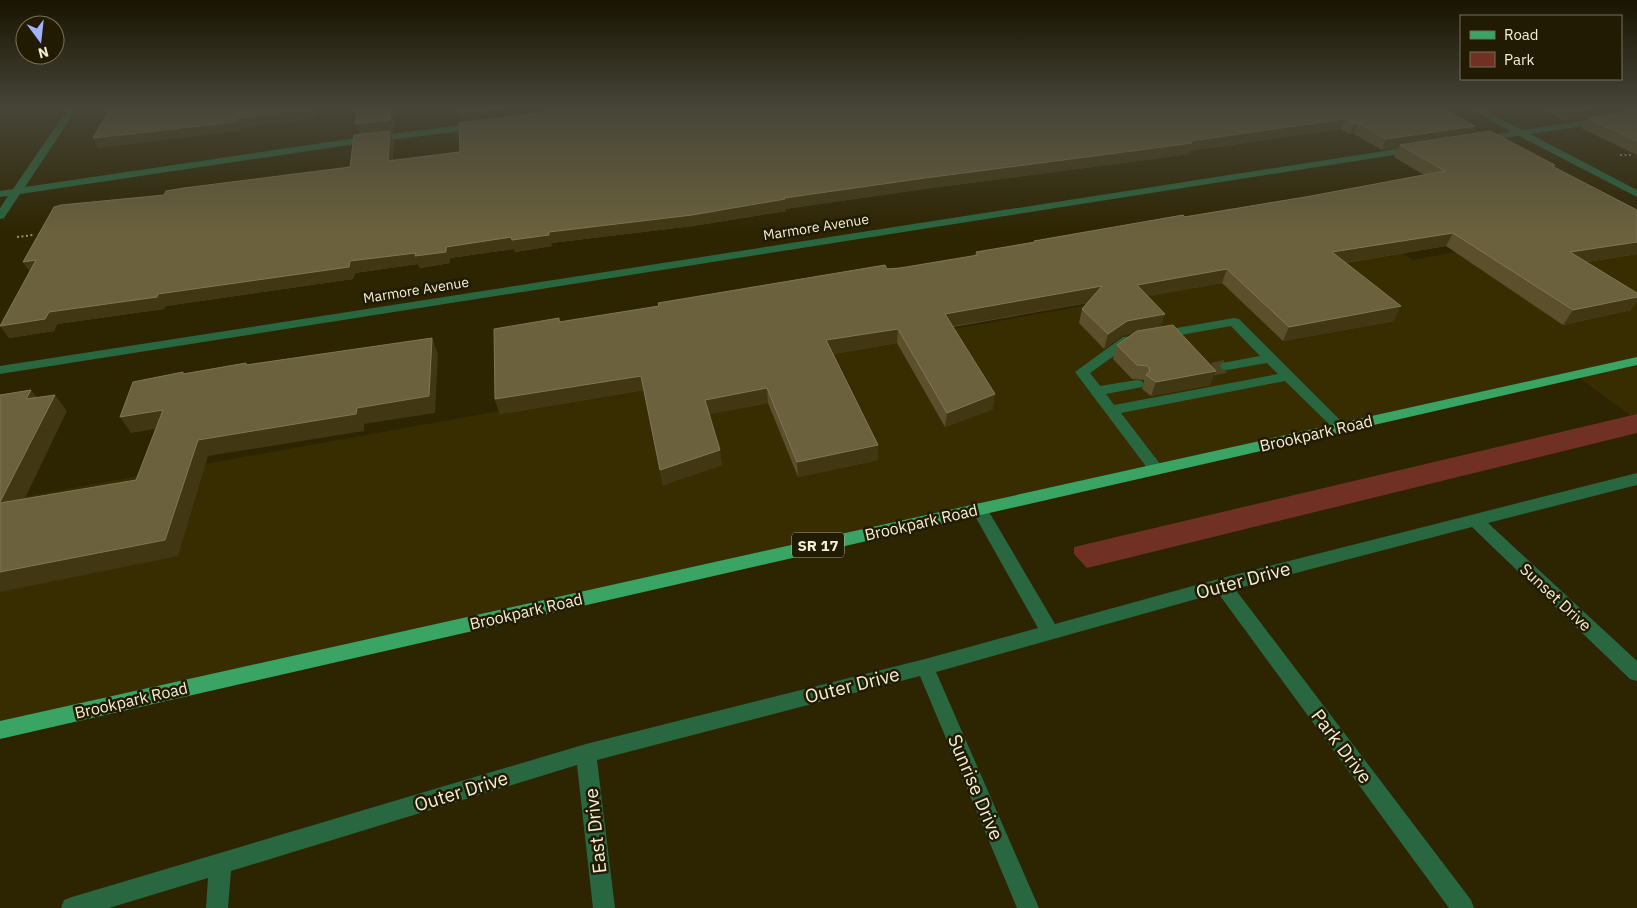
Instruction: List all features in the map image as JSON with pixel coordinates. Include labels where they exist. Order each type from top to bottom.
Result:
[{"type":"main road","name":"Brookpark Road","points":[[0,730],[1637,361]]},
{"type":"street","points":[[0,216],[45,149]]},
{"type":"street","points":[[0,194],[299,149]]},
{"type":"street","name":"Marmore Avenue","points":[[0,370],[1419,149]]},
{"type":"street","points":[[1553,149],[1637,194]]},
{"type":"street","points":[[1156,469],[1082,372],[1128,340],[1234,322],[1341,428]]},
{"type":"street","points":[[1227,366],[1270,358]]},
{"type":"street","points":[[1111,410],[1288,376]]},
{"type":"street","points":[[1097,391],[1137,384]]},
{"type":"street","name":"Outer Drive","points":[[72,908],[586,753],[924,667],[1222,585],[1637,479]]},
{"type":"street","points":[[979,509],[1050,632]]},
{"type":"street","name":"Sunset Drive","points":[[1476,521],[1637,673]]},
{"type":"street","name":"Park Drive","points":[[1222,585],[1463,908]]},
{"type":"street","name":"Sunrise Drive","points":[[924,667],[1028,908]]},
{"type":"street","name":"East Drive","points":[[586,753],[604,908]]},
{"type":"street","points":[[217,908],[220,863]]},
{"type":"path","points":[[17,237],[33,235]]},
{"type":"shaded area","points":[[1637,219],[1637,420],[1575,375],[0,729],[0,501],[1398,249],[1413,260]]},
{"type":"green space","points":[[1637,414],[1637,433],[1087,568],[1074,554],[1074,547]]},
{"type":"building","points":[[352,149],[389,149],[388,161],[460,152],[460,149],[1143,149],[784,198],[692,215],[549,232],[549,235],[512,240],[511,237],[446,247],[446,252],[415,256],[416,253],[350,261],[349,267],[158,294],[157,297],[49,312],[45,319],[0,326],[36,260],[23,262],[54,207],[164,195],[166,191],[184,188],[350,167]]},
{"type":"building","points":[[1408,149],[1525,149],[1555,165],[1552,166],[1637,210],[1637,242],[1570,252],[1637,293],[1637,297],[1573,310],[1453,233],[1332,252],[1401,306],[1289,327],[1227,269],[1137,285],[1165,314],[1127,321],[1108,334],[1082,309],[1102,286],[945,314],[995,394],[947,413],[898,329],[826,340],[878,445],[797,462],[767,388],[705,400],[720,450],[660,470],[641,376],[495,399],[494,329],[559,318],[559,322],[659,306],[658,303],[885,265],[887,269],[900,268],[978,255],[976,252],[1034,241],[1183,215],[1185,217],[1311,196],[1445,171]]},
{"type":"building","points":[[1173,325],[1216,371],[1156,382],[1146,375],[1150,371],[1148,366],[1137,365],[1117,345],[1137,331]]},
{"type":"building","points":[[432,338],[429,396],[357,408],[356,414],[198,440],[165,540],[0,572],[0,503],[136,480],[163,410],[120,417],[133,382],[183,372],[183,374],[246,363],[246,365]]},
{"type":"building","points":[[31,390],[26,399],[55,395],[0,502],[0,395]]},
{"type":"tunnel","points":[[1194,373],[1227,366]]}]
